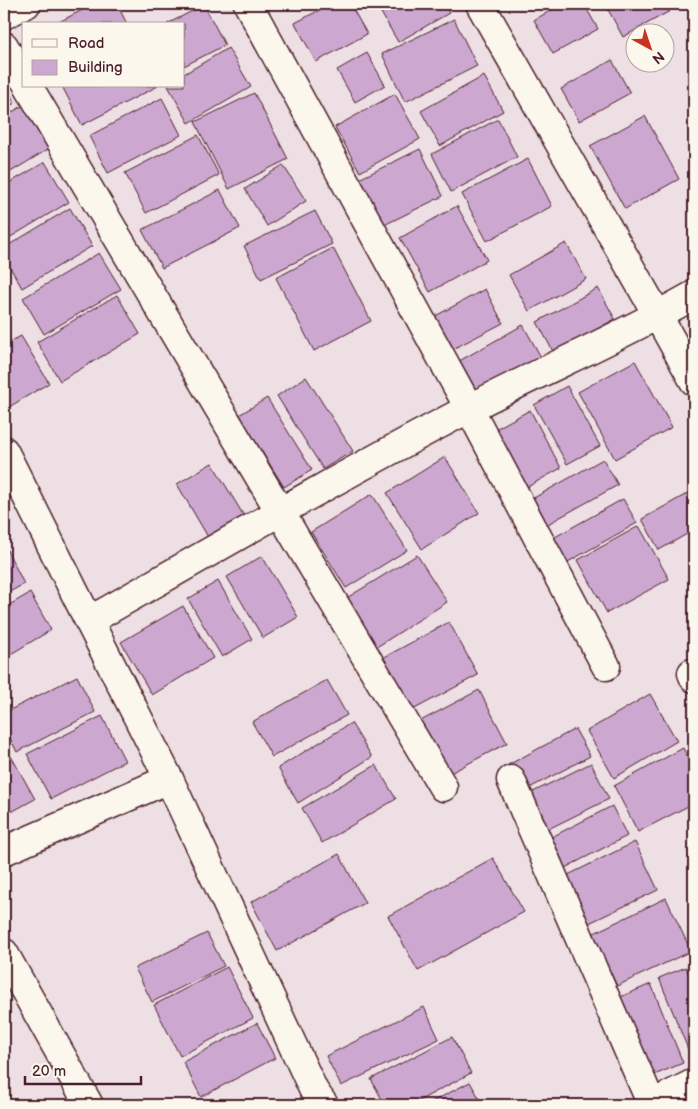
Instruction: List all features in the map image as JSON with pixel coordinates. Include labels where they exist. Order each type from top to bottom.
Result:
[{"type":"street","points":[[4,15],[26,4]]},
{"type":"street","points":[[248,4],[469,408],[606,666]]},
{"type":"street","points":[[480,4],[694,381]]},
{"type":"street","points":[[4,46],[22,76]]},
{"type":"street","points":[[29,88],[443,787]]},
{"type":"street","points":[[89,621],[280,512],[469,408],[658,316],[694,295]]},
{"type":"street","points":[[4,451],[169,779],[314,1091],[324,1105]]},
{"type":"street","points":[[4,851],[169,779]]},
{"type":"street","points":[[511,780],[652,1105],[694,1083]]},
{"type":"street","points":[[4,954],[89,1105]]},
{"type":"building","points":[[94,4],[117,4],[126,22],[59,22]]},
{"type":"building","points":[[331,4],[350,4],[367,34],[316,62],[295,23]]},
{"type":"building","points":[[376,4],[444,4],[449,13],[398,42]]},
{"type":"building","points":[[562,4],[584,4],[598,29],[553,54],[534,20]]},
{"type":"building","points":[[605,4],[666,4],[670,11],[650,22],[626,22],[626,35],[623,37]]},
{"type":"building","points":[[204,5],[225,45],[185,65],[185,22],[171,22]]},
{"type":"building","points":[[454,19],[477,66],[405,102],[382,54]]},
{"type":"building","points":[[228,48],[251,87],[189,123],[169,88],[185,88],[185,73]]},
{"type":"building","points":[[367,53],[385,85],[355,102],[337,70]]},
{"type":"building","points":[[612,60],[630,93],[579,121],[561,89]]},
{"type":"building","points":[[484,76],[503,111],[440,146],[421,111]]},
{"type":"building","points":[[4,84],[15,103],[4,109]]},
{"type":"building","points":[[63,88],[154,88],[82,125]]},
{"type":"building","points":[[254,93],[288,159],[229,189],[195,122]]},
{"type":"building","points":[[395,94],[420,139],[360,172],[335,127]]},
{"type":"building","points":[[162,98],[181,135],[108,173],[89,136]]},
{"type":"building","points":[[24,105],[50,148],[4,176],[4,117]]},
{"type":"building","points":[[645,116],[679,179],[625,209],[590,146]]},
{"type":"building","points":[[498,119],[517,157],[451,192],[432,154]]},
{"type":"building","points":[[198,135],[219,175],[146,213],[125,173]]},
{"type":"building","points":[[420,149],[443,196],[380,227],[357,180]]},
{"type":"building","points":[[528,159],[552,206],[487,241],[462,194]]},
{"type":"building","points":[[45,162],[69,202],[4,241],[4,186]]},
{"type":"building","points":[[283,165],[306,201],[267,226],[245,189]]},
{"type":"building","points":[[220,190],[240,228],[162,268],[142,230]]},
{"type":"building","points":[[457,206],[487,260],[430,292],[400,238]]},
{"type":"building","points":[[70,208],[92,246],[22,288],[4,257],[4,248]]},
{"type":"building","points":[[315,211],[332,244],[261,279],[244,246]]},
{"type":"building","points":[[566,243],[586,279],[529,311],[509,275]]},
{"type":"building","points":[[333,248],[371,321],[314,351],[276,278]]},
{"type":"building","points":[[99,253],[121,289],[44,334],[23,298]]},
{"type":"building","points":[[598,288],[615,319],[554,353],[537,322]]},
{"type":"building","points":[[485,289],[503,323],[447,352],[430,319]]},
{"type":"building","points":[[117,295],[140,334],[60,381],[37,342]]},
{"type":"building","points":[[523,325],[542,359],[473,398],[454,364]]},
{"type":"building","points":[[21,336],[49,383],[4,410],[4,345]]},
{"type":"building","points":[[635,361],[672,427],[615,459],[578,392]]},
{"type":"building","points":[[306,377],[353,451],[323,469],[277,396]]},
{"type":"building","points":[[567,386],[600,446],[567,464],[534,405]]},
{"type":"building","points":[[267,398],[312,470],[284,487],[239,415]]},
{"type":"building","points":[[530,410],[561,468],[522,490],[490,432]]},
{"type":"building","points":[[445,457],[479,513],[422,549],[387,493]]},
{"type":"building","points":[[603,459],[618,485],[546,525],[532,499]]},
{"type":"building","points":[[212,463],[244,516],[208,537],[177,484]]},
{"type":"building","points":[[694,490],[694,530],[659,550],[642,519]]},
{"type":"building","points":[[372,494],[407,550],[346,588],[311,532]]},
{"type":"building","points":[[623,499],[637,523],[559,567],[546,542]]},
{"type":"building","points":[[639,526],[669,579],[607,613],[578,560]]},
{"type":"building","points":[[4,544],[24,584],[4,595]]},
{"type":"building","points":[[417,555],[447,602],[375,648],[345,599]]},
{"type":"building","points":[[262,556],[298,617],[263,638],[227,577]]},
{"type":"building","points":[[218,581],[252,639],[222,657],[188,599]]},
{"type":"building","points":[[30,593],[51,630],[4,658],[4,608]]},
{"type":"building","points":[[183,606],[213,658],[152,695],[121,642]]},
{"type":"building","points":[[449,622],[478,675],[409,712],[381,659]]},
{"type":"building","points":[[77,676],[95,712],[17,752],[4,726],[4,713]]},
{"type":"building","points":[[327,680],[347,715],[272,757],[252,722]]},
{"type":"building","points":[[479,690],[507,743],[441,778],[413,725]]},
{"type":"building","points":[[650,694],[677,741],[614,778],[587,731]]},
{"type":"building","points":[[102,716],[125,761],[51,799],[27,754]]},
{"type":"building","points":[[351,723],[372,757],[298,803],[278,768]]},
{"type":"building","points":[[575,729],[590,756],[522,792],[508,765]]},
{"type":"building","points":[[683,748],[694,769],[694,803],[638,832],[614,786]]},
{"type":"building","points":[[11,756],[35,799],[4,816],[4,760]]},
{"type":"building","points":[[591,763],[609,799],[542,832],[525,796]]},
{"type":"building","points":[[376,765],[396,799],[322,843],[302,808]]},
{"type":"building","points":[[612,806],[627,836],[555,873],[540,843]]},
{"type":"building","points":[[635,842],[658,890],[585,925],[562,878]]},
{"type":"building","points":[[339,854],[365,903],[277,951],[251,902]]},
{"type":"building","points":[[493,858],[524,912],[418,971],[388,916]]},
{"type":"building","points":[[666,898],[691,951],[617,986],[592,934]]},
{"type":"building","points":[[207,933],[224,966],[152,1002],[135,968]]},
{"type":"building","points":[[227,967],[253,1018],[180,1056],[154,1005]]},
{"type":"building","points":[[686,967],[694,988],[694,1052],[690,1054],[659,978]]},
{"type":"building","points":[[651,984],[683,1063],[645,1079],[613,1000]]},
{"type":"building","points":[[424,1007],[439,1039],[341,1086],[326,1056]]},
{"type":"building","points":[[257,1023],[275,1058],[201,1097],[183,1062]]},
{"type":"building","points":[[452,1037],[471,1073],[411,1105],[385,1105],[371,1079]]},
{"type":"building","points":[[470,1082],[483,1105],[426,1105]]}]
